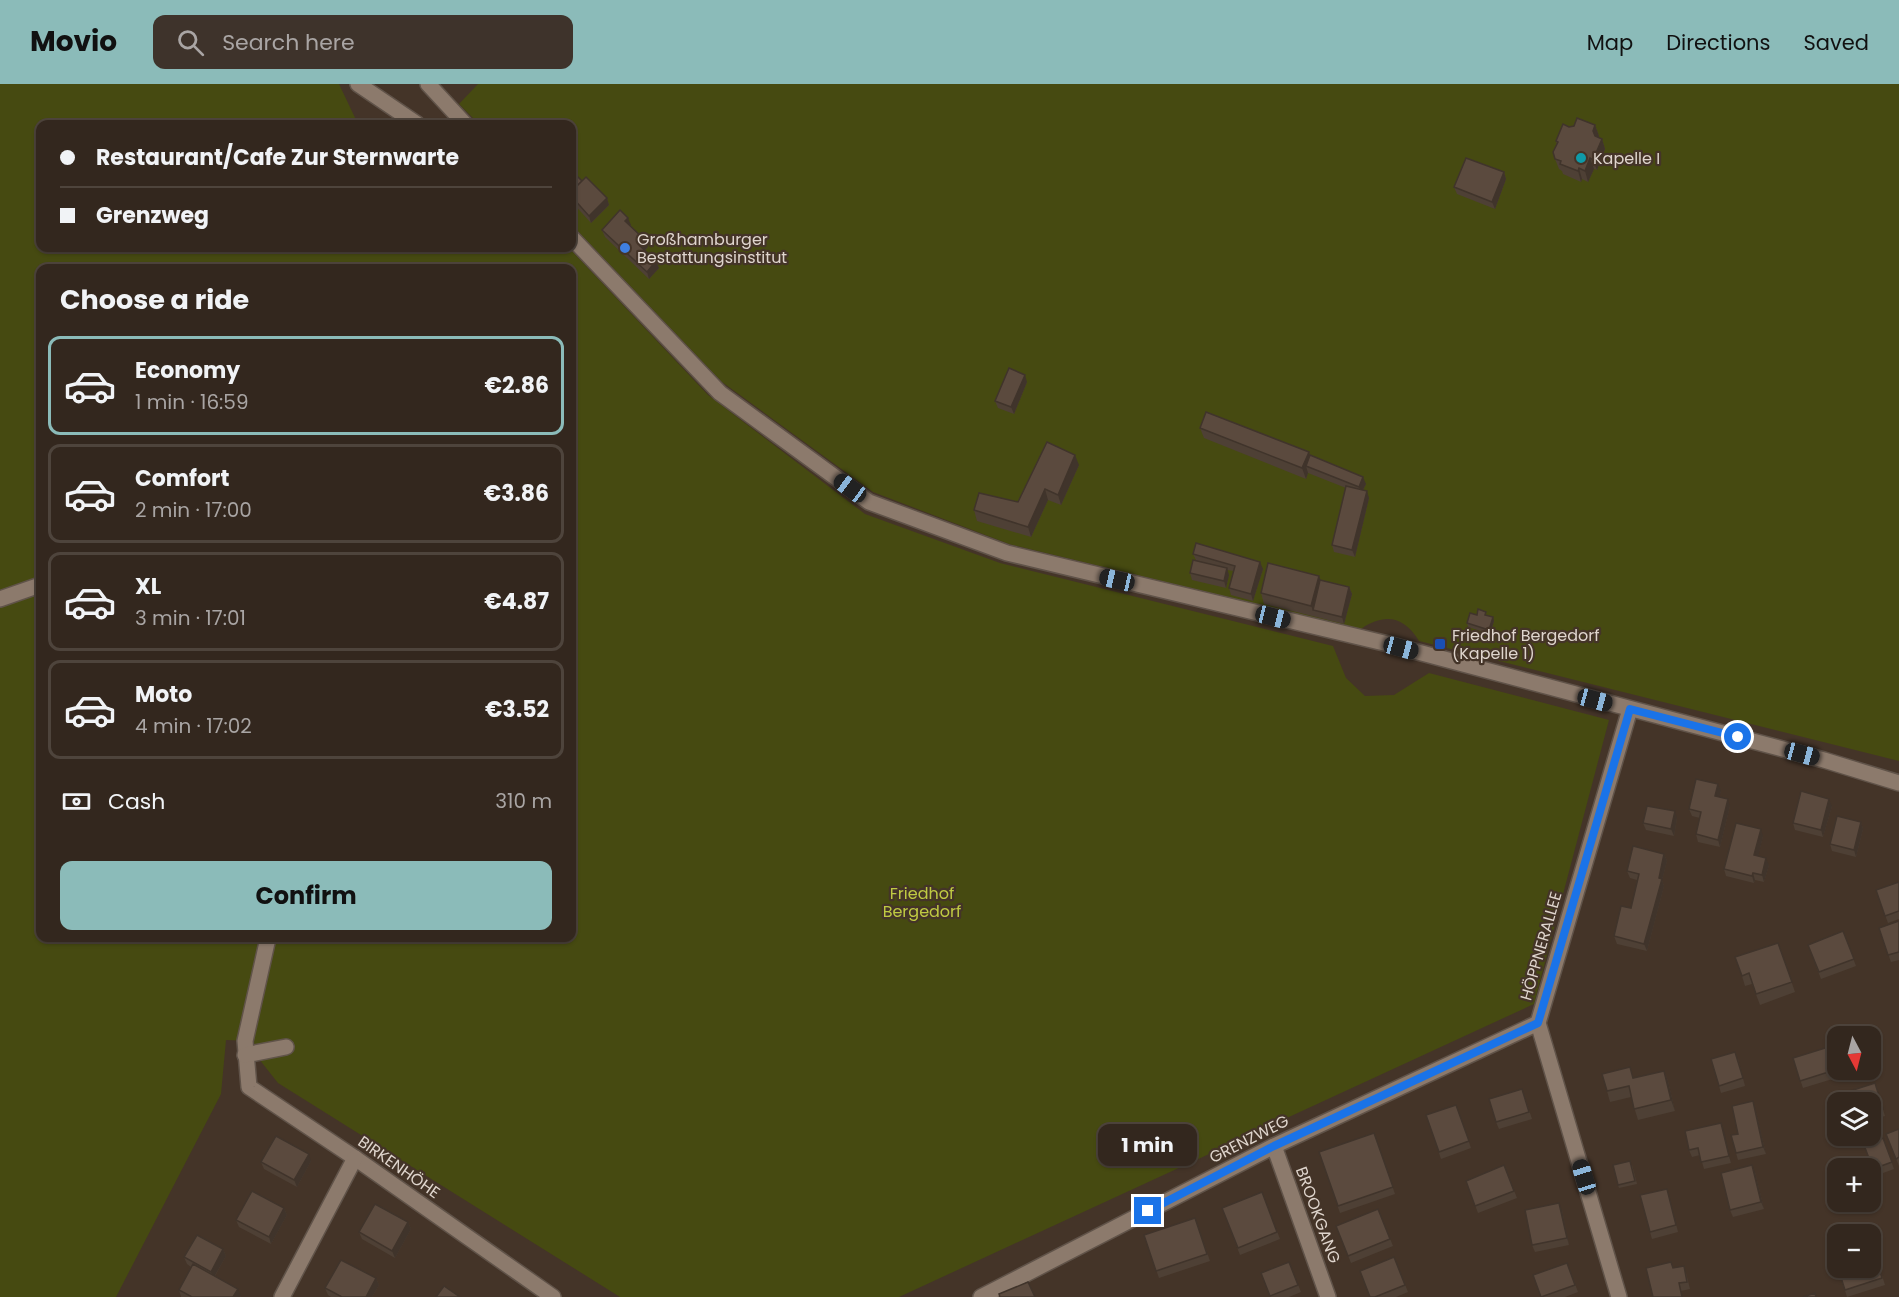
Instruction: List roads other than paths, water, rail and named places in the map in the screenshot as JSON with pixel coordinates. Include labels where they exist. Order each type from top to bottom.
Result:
[{"type":"street","points":[[358,84],[411,120]]},
{"type":"street","points":[[428,84],[461,120]]},
{"type":"street","points":[[576,242],[720,393],[868,502],[1006,554],[1384,644],[1824,760],[1899,783]]},
{"type":"street","points":[[0,599],[36,586]]},
{"type":"street","name":"HÖPPNERALLEE","points":[[1619,1297],[1538,1023],[1630,709]]},
{"type":"street","name":"BIRKENHÖHE","points":[[267,942],[245,1041],[249,1087],[355,1158],[553,1297]]},
{"type":"street","name":"GRENZWEG","points":[[981,1297],[1274,1146],[1538,1023]]},
{"type":"street","points":[[245,1055],[286,1047]]},
{"type":"street","name":"BROOKGANG","points":[[1274,1146],[1328,1297]]},
{"type":"street","points":[[282,1297],[355,1158]]},
{"type":"place","name":"Kapelle I","points":[[1581,158]]},
{"type":"place","name":"Großhamburger Bestattungsinstitut","points":[[625,248]]},
{"type":"place","name":"Friedhof Bergedorf (Kapelle 1)","points":[[1440,644]]},
{"type":"park label","name":"Friedhof Bergedorf","points":[[922,902]]}]
